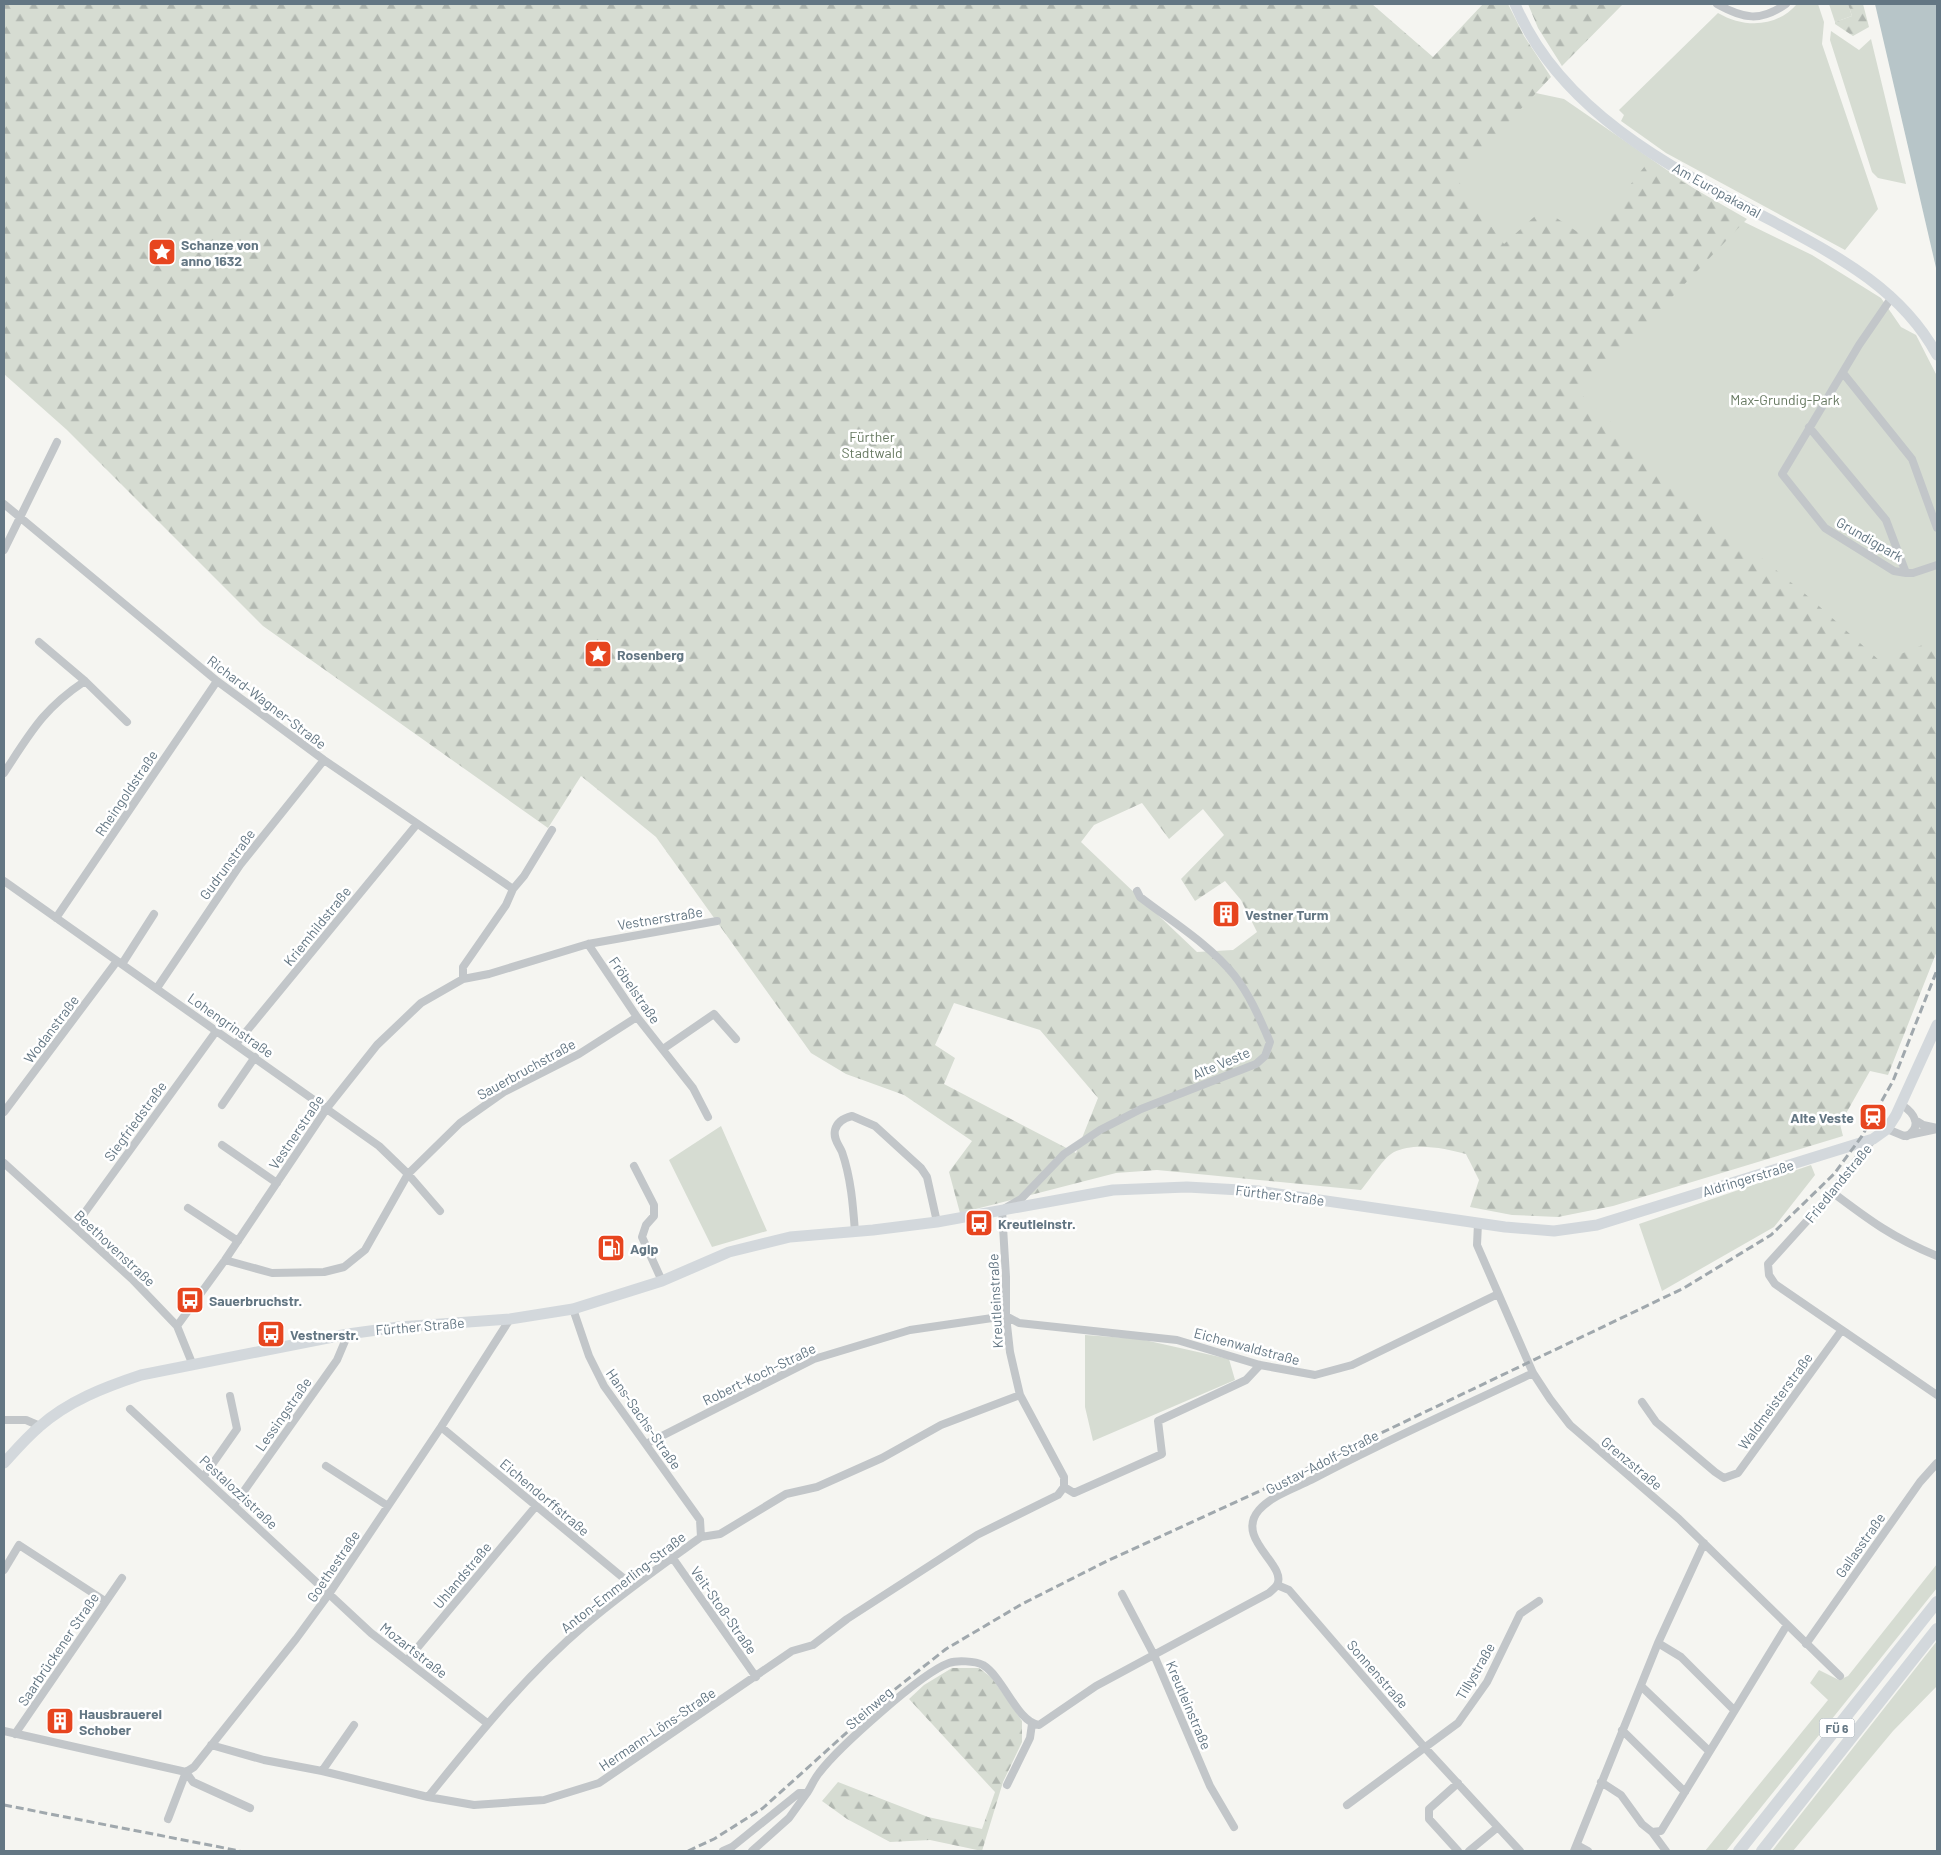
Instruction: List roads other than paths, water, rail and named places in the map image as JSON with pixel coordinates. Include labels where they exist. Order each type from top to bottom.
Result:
[{"type":"main road","name":"Am Europakanal","points":[[1515,4],[1529,31],[1552,65],[1578,94],[1615,128],[1701,183],[1842,258],[1892,297],[1918,326],[1937,356]]},
{"type":"main road","name":"Friedlandstraße","points":[[1873,1139],[1887,1129],[1902,1105],[1937,1025]]},
{"type":"main road","name":"Aldringerstraße","points":[[1622,1218],[1873,1139]]},
{"type":"main road","name":"Fürther Straße","points":[[4,1463],[40,1426],[75,1402],[109,1386],[141,1375],[192,1363],[348,1334],[400,1327],[510,1318],[573,1309],[662,1281],[729,1252],[790,1237],[855,1232],[936,1222],[1113,1190],[1187,1187],[1258,1191],[1478,1223],[1554,1231],[1575,1229],[1622,1218]]},
{"type":"main road","name":"FÜ 6","points":[[1739,1851],[1936,1604]]},
{"type":"main road","name":"FÜ 6","points":[[1762,1851],[1937,1629]]},
{"type":"street","points":[[1717,4],[1736,14],[1755,17],[1772,14],[1786,4]]},
{"type":"street","name":"Grundigpark","points":[[1892,297],[1842,373],[1782,474],[1825,528],[1894,571],[1913,573],[1937,564]]},
{"type":"street","points":[[1842,373],[1912,459],[1937,528]]},
{"type":"street","name":"Grundigpark","points":[[1810,428],[1886,520],[1906,573]]},
{"type":"street","points":[[4,550],[57,442]]},
{"type":"street","name":"Richard-Wagner-Straße","points":[[4,504],[217,682],[324,760],[512,889]]},
{"type":"street","points":[[39,642],[85,681],[127,722]]},
{"type":"street","points":[[4,773],[39,719],[60,698],[85,681]]},
{"type":"street","name":"Rheingoldstraße","points":[[56,918],[217,682]]},
{"type":"street","name":"Gudrunstraße","points":[[157,988],[240,865],[324,760]]},
{"type":"street","name":"Kriemhildstraße","points":[[236,1044],[417,824]]},
{"type":"street","points":[[463,979],[463,967],[506,905],[512,889],[524,876],[552,830]]},
{"type":"street","name":"Lohengrinstraße","points":[[4,881],[379,1146],[408,1174],[440,1211]]},
{"type":"street","name":"Alte Veste","points":[[1002,1210],[1021,1199],[1064,1154],[1100,1130],[1141,1109],[1256,1064],[1265,1056],[1270,1042],[1250,998],[1234,974],[1205,948],[1140,897],[1137,891]]},
{"type":"street","points":[[119,962],[154,914]]},
{"type":"street","name":"Vestnerstraße","points":[[177,1326],[225,1260],[327,1108],[377,1045],[421,1003],[463,979],[489,974],[588,944],[717,922]]},
{"type":"street","name":"Fröbelstraße","points":[[588,944],[637,1017],[693,1088],[708,1117]]},
{"type":"street","name":"Wodanstraße","points":[[4,1112],[119,962]]},
{"type":"street","points":[[663,1049],[714,1014],[736,1039]]},
{"type":"street","name":"Sauerbruchstraße","points":[[225,1260],[272,1272],[324,1272],[344,1266],[365,1250],[408,1174],[460,1123],[504,1092],[579,1054],[637,1017]]},
{"type":"street","name":"Siegfriedstraße","points":[[75,1226],[217,1030]]},
{"type":"street","points":[[222,1105],[255,1057]]},
{"type":"street","points":[[1902,1105],[1915,1120],[1923,1125],[1937,1129]]},
{"type":"street","points":[[855,1232],[853,1198],[844,1159],[835,1138],[835,1131],[840,1121],[852,1116],[875,1126],[921,1168],[927,1177],[936,1222]]},
{"type":"street","points":[[1907,1136],[1915,1129],[1915,1120]]},
{"type":"street","points":[[1887,1129],[1895,1134],[1907,1136],[1937,1129]]},
{"type":"street","name":"Friedlandstraße","points":[[1841,1331],[1775,1284],[1769,1275],[1768,1264],[1832,1192],[1873,1139]]},
{"type":"street","points":[[222,1145],[277,1183]]},
{"type":"street","name":"Beethovenstraße","points":[[4,1163],[132,1279],[177,1326],[192,1363]]},
{"type":"street","points":[[634,1166],[654,1205],[654,1216],[646,1225],[642,1236],[662,1281]]},
{"type":"street","points":[[1832,1192],[1879,1228],[1907,1244],[1937,1256]]},
{"type":"street","points":[[188,1208],[238,1241]]},
{"type":"street","name":"Kreutleinstraße","points":[[1002,1210],[1006,1316],[1010,1352],[1020,1396],[1064,1477],[1064,1487]]},
{"type":"street","name":"Grenzstraße","points":[[1478,1223],[1477,1245],[1533,1372],[1550,1399],[1570,1425],[1704,1543],[1840,1676]]},
{"type":"street","name":"Eichenwaldstraße","points":[[1063,1327],[1177,1340],[1260,1365],[1315,1375],[1332,1372],[1352,1365],[1498,1294]]},
{"type":"street","name":"Hans-Sachs-Straße","points":[[573,1309],[589,1356],[604,1386],[700,1520],[700,1537]]},
{"type":"street","name":"Robert-Koch-Straße","points":[[646,1444],[814,1359],[910,1330],[1006,1316],[1019,1323],[1063,1327]]},
{"type":"street","name":"Goethestraße","points":[[168,1819],[186,1772],[194,1766],[211,1745],[296,1639],[329,1594],[442,1427],[510,1318]]},
{"type":"street","points":[[1841,1331],[1937,1395]]},
{"type":"street","name":"Waldmeisterstraße","points":[[1642,1402],[1656,1422],[1724,1478],[1738,1473],[1841,1331]]},
{"type":"street","name":"Lessingstraße","points":[[234,1505],[337,1360],[348,1334]]},
{"type":"street","points":[[1064,1487],[1074,1493],[1162,1454],[1158,1421],[1246,1380],[1260,1365]]},
{"type":"street","name":"Gustav-Adolf-Straße","points":[[1277,1585],[1276,1572],[1253,1536],[1253,1522],[1258,1510],[1329,1470],[1533,1372]]},
{"type":"street","points":[[204,1476],[237,1429],[230,1396]]},
{"type":"street","name":"Anton-Emmerling-Straße","points":[[428,1798],[486,1724],[536,1671],[585,1624],[700,1537],[720,1534],[786,1494],[813,1489],[882,1458],[942,1425],[1020,1396]]},
{"type":"street","name":"Pestalozzistraße","points":[[130,1409],[329,1594]]},
{"type":"street","points":[[4,1420],[26,1420],[40,1426]]},
{"type":"street","name":"Eichendorffstraße","points":[[442,1427],[633,1586]]},
{"type":"street","name":"Gallasstraße","points":[[1806,1644],[1920,1482],[1937,1463]]},
{"type":"street","points":[[326,1466],[388,1506]]},
{"type":"street","name":"Hermann-Löns-Straße","points":[[211,1745],[264,1760],[322,1771],[428,1798],[474,1805],[544,1800],[599,1783],[792,1651],[812,1646],[847,1619],[977,1535],[1058,1495],[1064,1487]]},
{"type":"street","name":"Uhlandstraße","points":[[408,1659],[536,1506]]},
{"type":"street","points":[[1588,1851],[1576,1848],[1600,1782],[1658,1643],[1704,1543]]},
{"type":"street","points":[[4,1570],[19,1546],[105,1601]]},
{"type":"street","name":"Veit-Stoß-Straße","points":[[672,1557],[756,1677]]},
{"type":"street","name":"Saarbrückener Straße","points":[[15,1734],[122,1578]]},
{"type":"street","points":[[1007,1785],[1036,1724],[1096,1686],[1269,1593],[1277,1585]]},
{"type":"street","name":"Sonnenstraße","points":[[1277,1585],[1289,1590],[1426,1749],[1520,1851]]},
{"type":"street","name":"Mozartstraße","points":[[329,1594],[371,1632],[408,1659],[486,1724]]},
{"type":"street","name":"Kreutleinstraße","points":[[1122,1594],[1154,1655],[1210,1786],[1234,1827]]},
{"type":"street","name":"Tillystraße","points":[[1347,1805],[1458,1724],[1486,1682],[1520,1614],[1539,1601]]},
{"type":"street","points":[[1652,1832],[1661,1831],[1787,1625]]},
{"type":"street","points":[[1658,1643],[1681,1657],[1734,1710]]},
{"type":"street","name":"Steinweg","points":[[723,1851],[733,1849],[799,1793],[807,1793],[819,1774],[850,1742],[912,1687],[950,1662],[981,1664],[996,1675],[1025,1717],[1036,1724]]},
{"type":"street","points":[[1641,1686],[1709,1752]]},
{"type":"street","points":[[322,1771],[354,1725]]},
{"type":"street","points":[[1622,1730],[1685,1792]]},
{"type":"street","points":[[4,1731],[186,1772],[193,1782],[250,1808]]},
{"type":"street","points":[[1458,1782],[1427,1813],[1458,1851]]},
{"type":"street","points":[[1600,1782],[1620,1795],[1666,1851]]},
{"type":"street","points":[[752,1851],[789,1818],[807,1793]]},
{"type":"street","points":[[1470,1851],[1498,1827]]},
{"type":"railway","points":[[688,1851],[714,1839],[763,1808],[894,1690],[946,1649],[1022,1604],[1107,1561],[1260,1491],[1684,1288],[1771,1235],[1834,1174],[1862,1136],[1893,1081],[1937,970]]},
{"type":"railway","points":[[4,1805],[240,1851]]},
{"type":"place","name":"Schanze von anno 1632","points":[[162,252]]},
{"type":"place","name":"Rosenberg","points":[[598,654]]},
{"type":"place","name":"Vestner Turm","points":[[1226,914]]},
{"type":"place","name":"Alte Veste","points":[[1873,1117]]},
{"type":"place","name":"Kreutleinstr.","points":[[979,1223]]},
{"type":"place","name":"Agip","points":[[611,1248]]},
{"type":"place","name":"Sauerbruchstr.","points":[[190,1300]]},
{"type":"place","name":"Vestnerstr.","points":[[271,1334]]},
{"type":"place","name":"Hausbrauerei Schober","points":[[60,1721]]},
{"type":"park label","name":"Max-Grundig-Park","points":[[1785,399]]},
{"type":"park label","name":"Fürther Stadtwald","points":[[872,444]]}]
